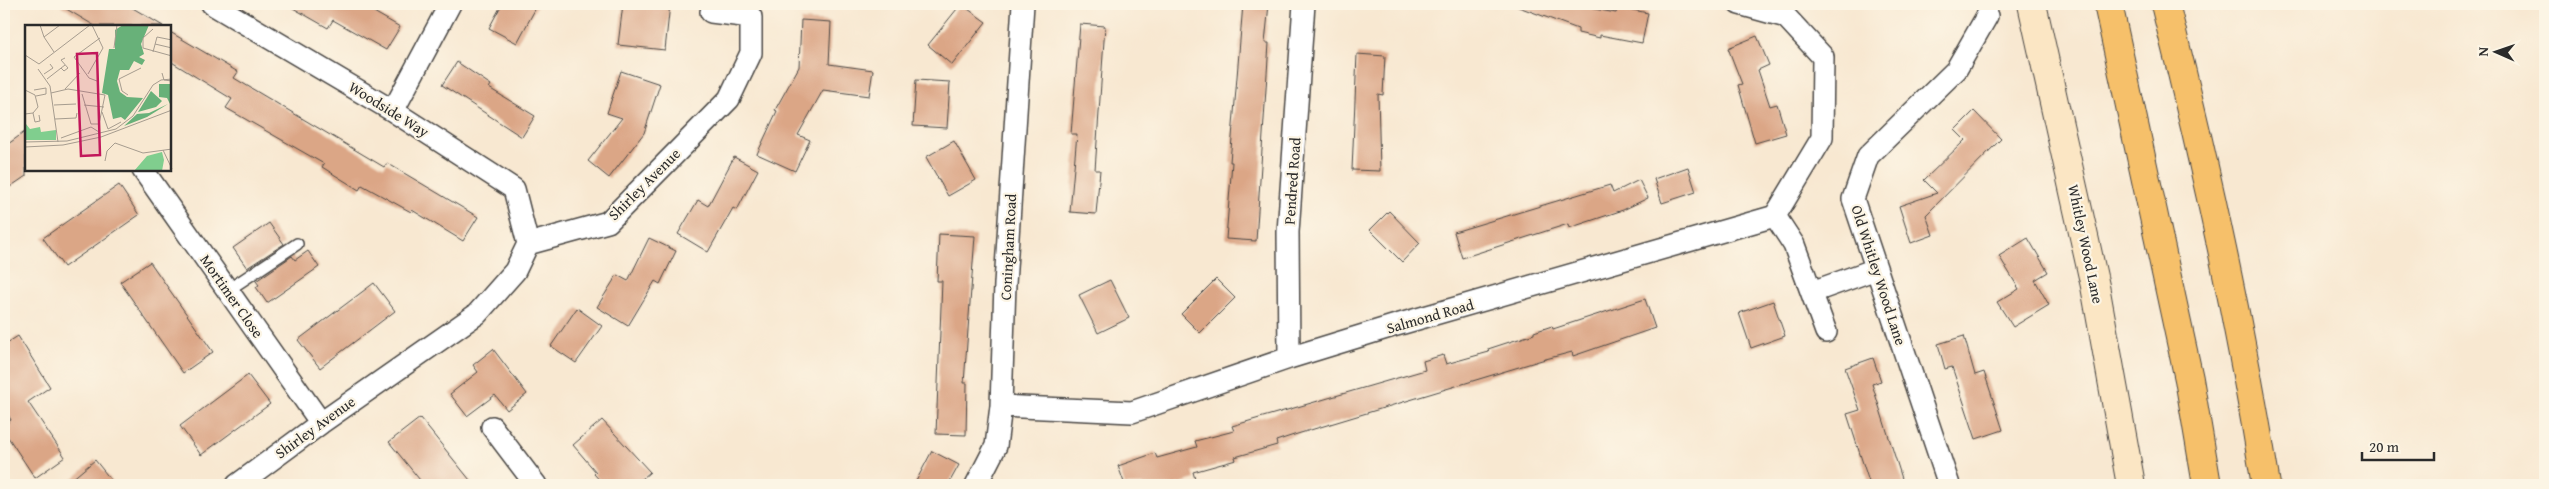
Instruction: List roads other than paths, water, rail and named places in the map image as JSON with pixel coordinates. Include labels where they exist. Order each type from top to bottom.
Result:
[{"type":"highway","points":[[2108,4],[2190,379],[2207,485]]},
{"type":"highway","points":[[2165,4],[2191,107],[2251,393],[2266,485]]},
{"type":"main road","name":"Whitley Wood Lane","points":[[2032,4],[2095,286],[2131,485]]},
{"type":"street","name":"Woodside Way","points":[[212,4],[393,111],[514,189],[528,244]]},
{"type":"street","points":[[393,111],[450,4]]},
{"type":"street","name":"Coningham Road","points":[[976,485],[996,446],[1001,406],[1005,284],[1023,4]]},
{"type":"street","name":"Pendred Road","points":[[1289,358],[1288,232],[1304,4]]},
{"type":"street","points":[[1739,4],[1786,17],[1822,56],[1822,138],[1776,216],[1794,245],[1826,332]]},
{"type":"street","name":"Shirley Avenue","points":[[236,485],[477,314],[515,271],[528,244],[608,222],[730,99],[751,53],[751,17],[711,12]]},
{"type":"street","name":"Old Whitley Wood Lane","points":[[1949,485],[1853,200],[1868,156],[1956,70],[1987,16]]},
{"type":"street","name":"Mortimer Close","points":[[144,171],[321,423]]},
{"type":"street","name":"Salmond Road","points":[[1001,406],[1132,412],[1289,358],[1776,216]]},
{"type":"street","points":[[1812,292],[1876,270]]},
{"type":"street","points":[[492,427],[536,485]]},
{"type":"lane","points":[[228,290],[297,244]]}]
